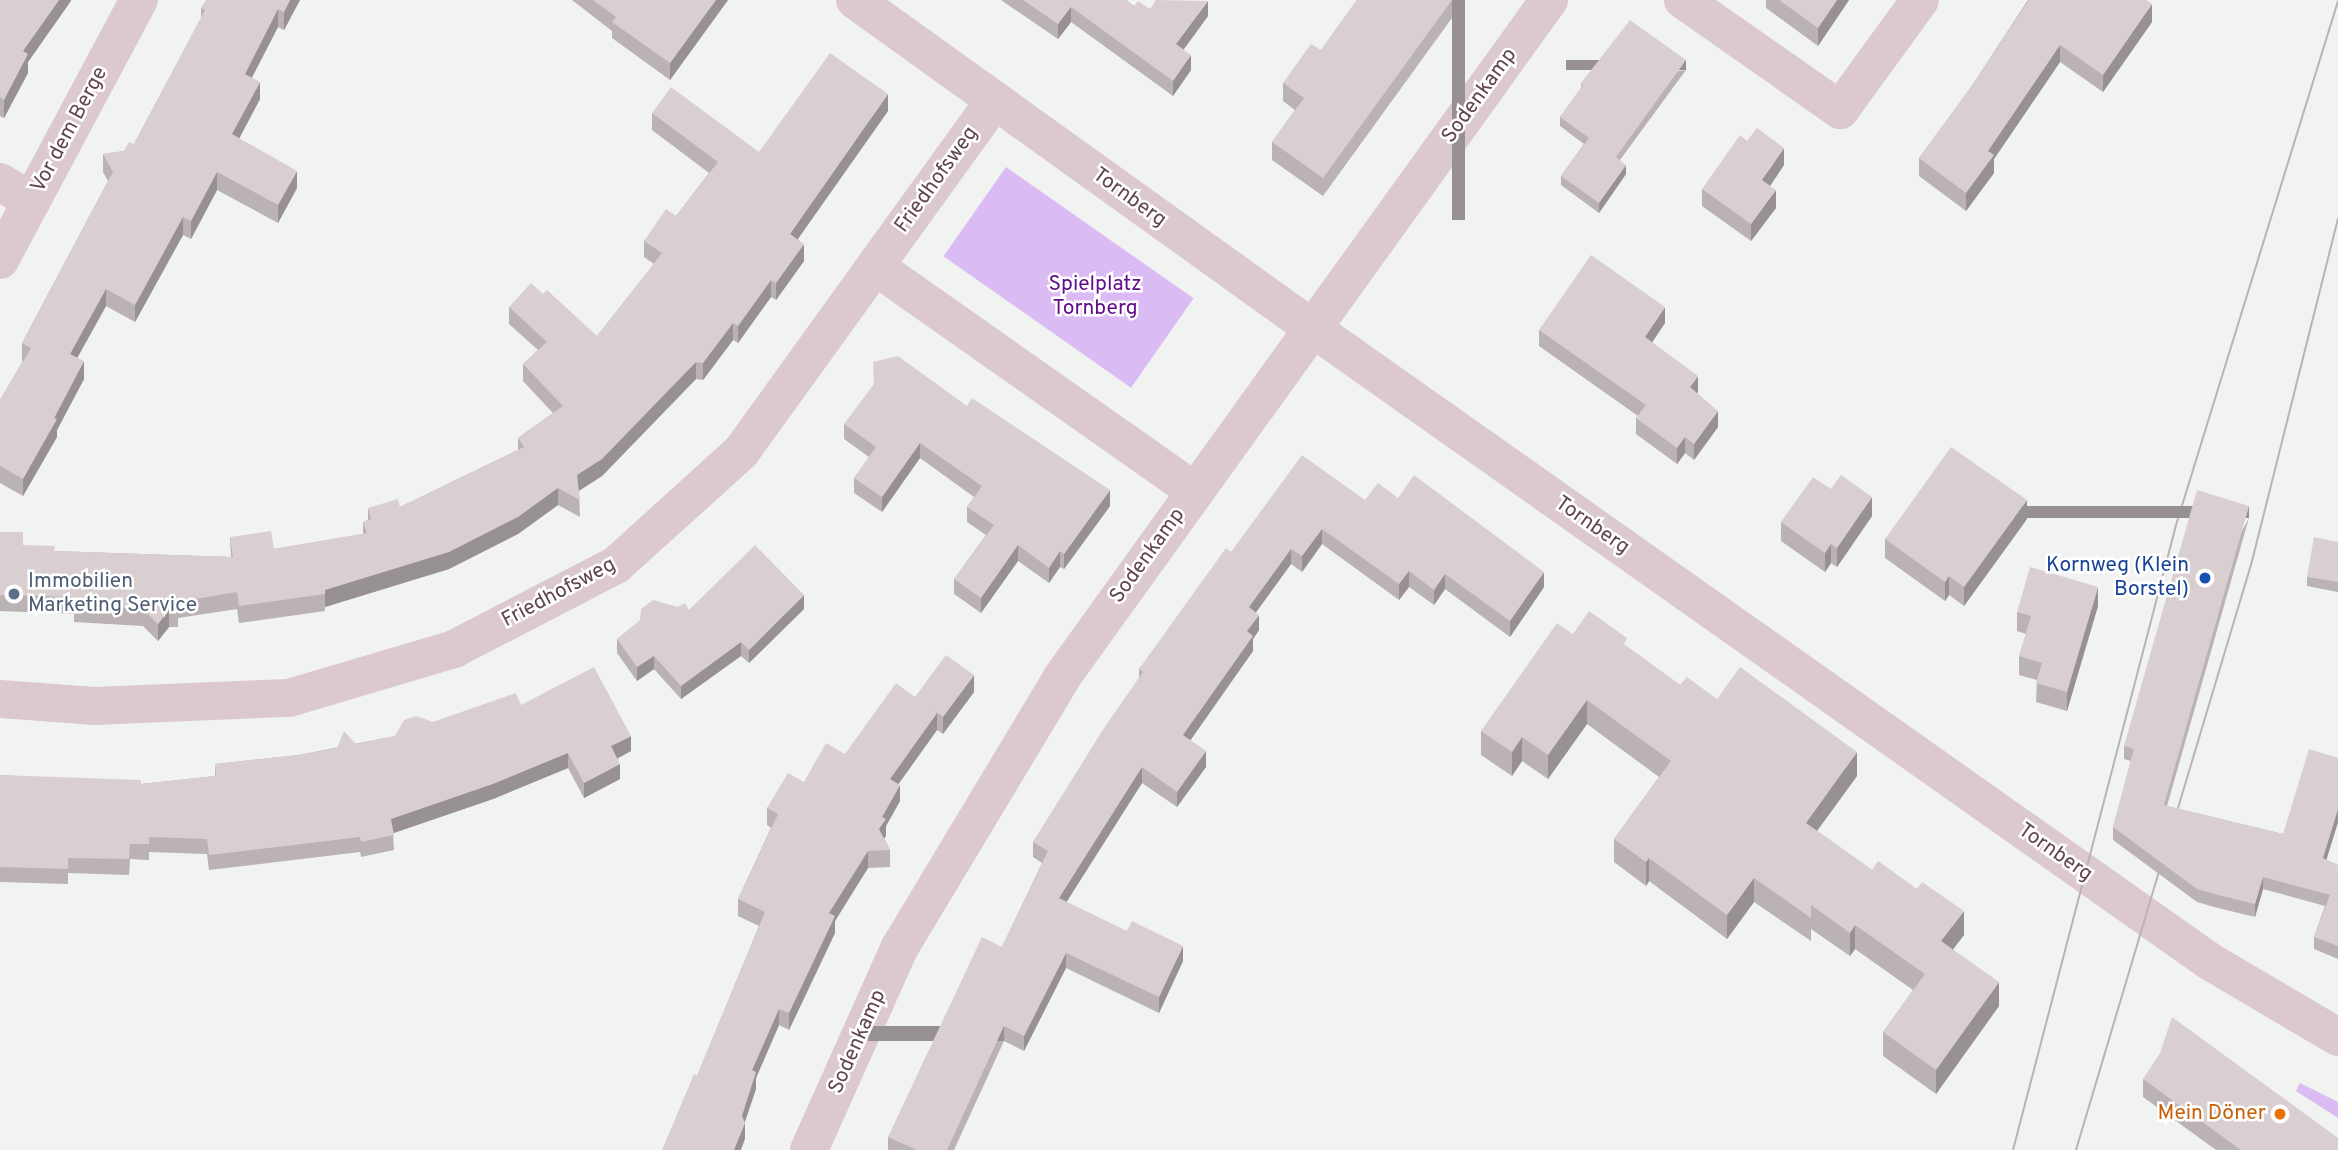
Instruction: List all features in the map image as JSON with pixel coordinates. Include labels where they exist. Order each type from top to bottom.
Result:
[{"type":"street","name":"Vor dem Berge","points":[[0,260],[16,191],[139,0]]},
{"type":"street","name":"Tornberg","points":[[855,0],[1311,328],[2199,954],[2338,1037]]},
{"type":"street","name":"Sodenkamp","points":[[810,1150],[900,947],[1062,677],[1549,0]]},
{"type":"street","points":[[1683,0],[1840,110],[1920,0]]},
{"type":"street","name":"Friedhofsweg","points":[[0,699],[95,706],[289,698],[454,649],[616,565],[741,452],[994,101]]},
{"type":"street","points":[[876,267],[1195,491]]},
{"type":"green space","name":"Spielplatz Tornberg","points":[[1006,167],[1194,298],[1131,388],[943,256]]},
{"type":"green space","points":[[2300,1083],[2338,1102],[2338,1118],[2296,1091]]},
{"type":"building","points":[[0,0],[59,0],[23,51],[28,54],[4,100],[0,97]]},
{"type":"building","points":[[206,0],[290,0],[284,12],[278,9],[245,74],[260,82],[232,134],[297,171],[278,205],[217,172],[191,221],[183,217],[135,305],[106,289],[70,354],[84,361],[54,418],[57,419],[23,479],[0,466],[0,400],[31,348],[22,343],[113,172],[103,154],[124,151],[129,142],[134,144],[205,10],[201,8]]},
{"type":"building","points":[[593,0],[716,0],[670,63],[612,22],[616,17]]},
{"type":"building","points":[[1023,0],[1126,0],[1134,6],[1138,1],[1150,9],[1156,0],[1208,1],[1176,44],[1191,55],[1173,81],[1071,7],[1058,24]]},
{"type":"building","points":[[1357,0],[1452,0],[1323,178],[1272,142],[1304,98],[1283,83],[1311,44],[1321,50]]},
{"type":"building","points":[[1779,0],[1837,0],[1818,28]]},
{"type":"building","points":[[2029,0],[2146,0],[2152,4],[2103,75],[2060,45],[1988,151],[1994,155],[1966,193],[1919,158],[1971,87]]},
{"type":"building","points":[[1630,20],[1686,60],[1616,157],[1626,165],[1599,203],[1561,176],[1589,138],[1560,117],[1583,85],[1581,83]]},
{"type":"building","points":[[830,53],[888,94],[790,234],[804,244],[776,283],[771,280],[738,326],[733,323],[703,363],[696,362],[602,459],[577,475],[580,500],[558,488],[518,517],[449,552],[325,590],[325,594],[239,606],[237,592],[178,602],[178,610],[169,610],[158,624],[143,609],[74,606],[75,597],[0,595],[0,532],[23,532],[23,545],[55,546],[54,551],[233,557],[230,537],[271,531],[274,549],[367,533],[363,522],[371,519],[368,508],[398,499],[400,507],[524,447],[518,438],[563,406],[523,364],[547,342],[509,307],[531,283],[543,294],[547,290],[597,336],[662,253],[644,241],[666,209],[676,216],[718,162],[652,113],[671,87],[759,152]]},
{"type":"building","points":[[1757,128],[1784,148],[1762,180],[1776,190],[1751,224],[1702,189],[1740,135],[1747,141]]},
{"type":"building","points":[[1591,255],[1665,307],[1645,337],[1698,376],[1690,387],[1718,411],[1694,444],[1685,437],[1677,448],[1636,418],[1646,405],[1539,330]]},
{"type":"building","points":[[898,356],[967,406],[972,398],[1110,490],[1064,554],[1060,551],[1049,568],[1018,545],[981,598],[954,579],[994,525],[967,507],[982,486],[920,443],[882,497],[854,478],[876,447],[844,424],[874,384],[873,362]]},
{"type":"building","points":[[1951,447],[2027,500],[1964,587],[1949,576],[1945,582],[1885,539]]},
{"type":"building","points":[[1302,455],[1365,500],[1378,483],[1398,498],[1414,475],[1544,572],[1510,621],[1445,574],[1434,590],[1409,571],[1399,584],[1322,529],[1302,556],[1291,549],[1249,607],[1259,615],[1247,631],[1253,636],[1183,735],[1206,751],[1177,792],[1142,767],[1059,898],[1127,931],[1132,921],[1183,946],[1159,997],[1066,953],[1024,1036],[1004,1026],[947,1150],[917,1150],[888,1137],[982,937],[1002,947],[1048,851],[1033,842],[1104,728],[1143,672],[1139,669],[1226,548],[1231,552]]},
{"type":"building","points":[[1841,475],[1872,497],[1837,548],[1831,544],[1825,553],[1781,522],[1813,477],[1831,489]]},
{"type":"building","points":[[2197,490],[2249,506],[2164,805],[2283,834],[2309,749],[2338,758],[2338,809],[2323,858],[2338,865],[2338,946],[2314,937],[2330,895],[2263,877],[2255,904],[2197,889],[2113,827],[2134,749],[2124,746]]},
{"type":"building","points":[[2314,537],[2338,542],[2338,582],[2307,577]]},
{"type":"building","points":[[755,545],[804,595],[749,650],[741,642],[681,686],[654,656],[637,667],[617,639],[640,620],[641,609],[653,600],[678,607],[685,603],[689,610]]},
{"type":"building","points":[[2030,567],[2098,587],[2067,692],[2036,683],[2042,663],[2019,656],[2031,616],[2017,612]]},
{"type":"building","points":[[1589,611],[1627,638],[1624,644],[1680,685],[1687,677],[1717,699],[1740,667],[1857,752],[1806,823],[1872,870],[1878,861],[1917,889],[1922,882],[1964,911],[1941,941],[1999,982],[1936,1070],[1883,1032],[1925,974],[1855,925],[1850,933],[1811,905],[1811,918],[1754,878],[1727,915],[1649,858],[1646,862],[1614,839],[1671,761],[1587,700],[1548,755],[1522,737],[1512,752],[1481,731],[1557,623],[1573,634]]},
{"type":"building","points":[[946,655],[974,675],[943,717],[934,710],[937,713],[890,779],[900,785],[882,817],[886,819],[879,829],[890,850],[868,851],[829,913],[835,916],[789,1013],[779,1009],[752,1070],[756,1072],[742,1116],[745,1123],[734,1150],[662,1150],[694,1074],[697,1076],[765,912],[738,899],[778,814],[767,808],[788,773],[804,782],[826,743],[845,754],[896,683],[915,697]]},
{"type":"building","points":[[594,667],[631,736],[611,746],[620,764],[584,783],[568,753],[493,784],[391,819],[394,835],[361,842],[360,837],[209,855],[207,839],[149,837],[149,844],[130,844],[129,859],[68,858],[68,869],[0,867],[0,775],[141,780],[141,784],[216,776],[215,764],[337,748],[344,731],[356,744],[395,736],[404,720],[416,716],[433,722],[516,693],[521,705]]},
{"type":"building","points":[[2172,1017],[2338,1138],[2338,1150],[2241,1150],[2143,1079],[2160,1053]]},
{"type":"tram line","points":[[2013,1150],[2176,525],[2338,1]]},
{"type":"tram line","points":[[2172,828],[2251,565],[2338,219]]},
{"type":"tram line","points":[[2076,1150],[2164,855]]},
{"type":"place","name":"Kornweg (Klein Borstel)","points":[[2205,578]]},
{"type":"place","name":"Immobilien Marketing Service","points":[[14,594]]},
{"type":"place","name":"Mein Döner","points":[[2280,1114]]}]
